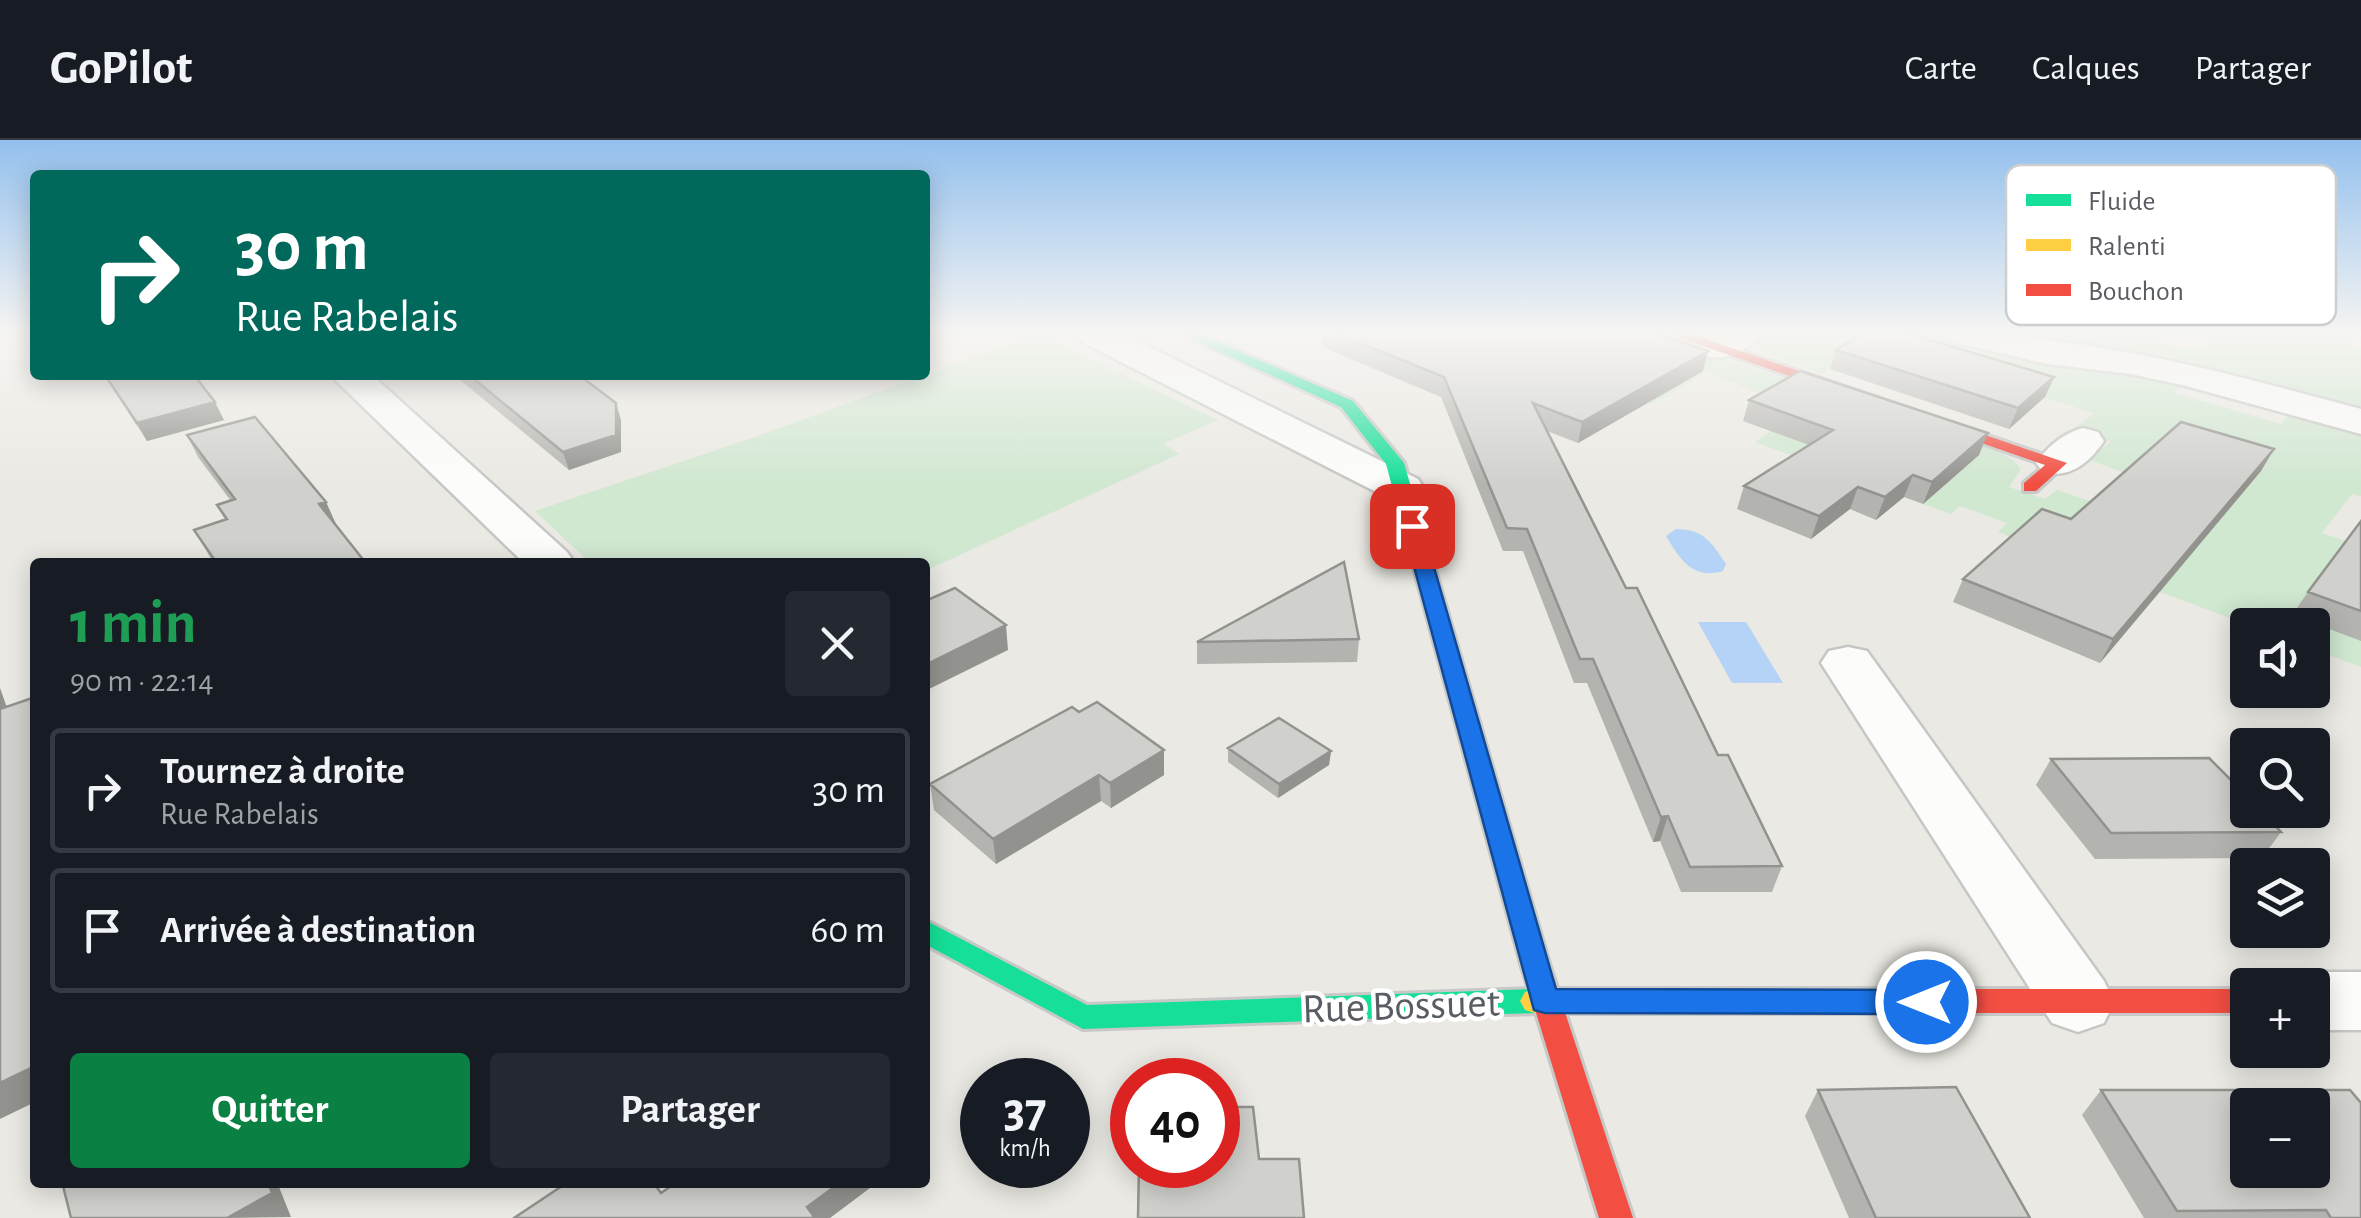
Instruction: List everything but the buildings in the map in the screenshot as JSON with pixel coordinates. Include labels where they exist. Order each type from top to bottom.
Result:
[{"type":"street","points":[[359,384],[546,558]]},
{"type":"street","points":[[1195,384],[1402,488]]},
{"type":"street","points":[[1303,384],[1348,404],[1395,464],[1545,1001],[1616,1218]]},
{"type":"street","points":[[1845,384],[2057,464]]},
{"type":"street","points":[[2223,384],[2361,422]]},
{"type":"street","points":[[1848,664],[2078,1002]]},
{"type":"street","name":"Rue Bossuet","points":[[930,933],[1083,1017],[1545,1001],[2230,1002]]},
{"type":"street","points":[[2330,1001],[2361,1001]]},
{"type":"green space","points":[[900,384],[1143,384],[1218,420],[1163,444],[1179,454],[930,569],[930,558],[585,558],[535,511]]},
{"type":"green space","points":[[1599,384],[1686,384],[1652,404]]},
{"type":"green space","points":[[1738,384],[1801,384],[1779,401]]},
{"type":"green space","points":[[2002,384],[2182,384],[2175,393],[2281,424],[2291,411],[2361,431],[2361,496],[2352,494],[2322,533],[2361,546],[2361,667],[2330,655],[2330,608],[2230,608],[2230,618],[1998,532],[2007,523],[1960,506],[1951,514],[1755,442],[1771,431],[1905,434],[1977,444],[2004,455],[2021,469],[2009,487],[2045,499],[2057,490],[2114,509],[2135,476],[2089,460],[2111,441],[2074,429],[2094,413]]},
{"type":"green space","points":[[2222,384],[2361,384],[2361,415]]},
{"type":"water","points":[[1676,529],[1706,539],[1726,564],[1723,571],[1703,573],[1688,566],[1666,536]]},
{"type":"water","points":[[1698,622],[1746,622],[1783,683],[1732,683]]},
{"type":"traffic: fast","points":[[1302,384],[1347,404],[1395,463],[1536,967]]},
{"type":"traffic: fast","points":[[930,934],[1083,1017],[1535,1001]]},
{"type":"traffic: slow","points":[[1535,1001],[1913,1001]]},
{"type":"traffic: jam","points":[[1825,384],[2058,463],[2030,487]]},
{"type":"traffic: jam","points":[[1536,967],[1616,1218]]},
{"type":"traffic: jam","points":[[1913,1001],[2230,1001]]},
{"type":"route","points":[[1412,526],[1545,1001],[1926,1002]]}]
